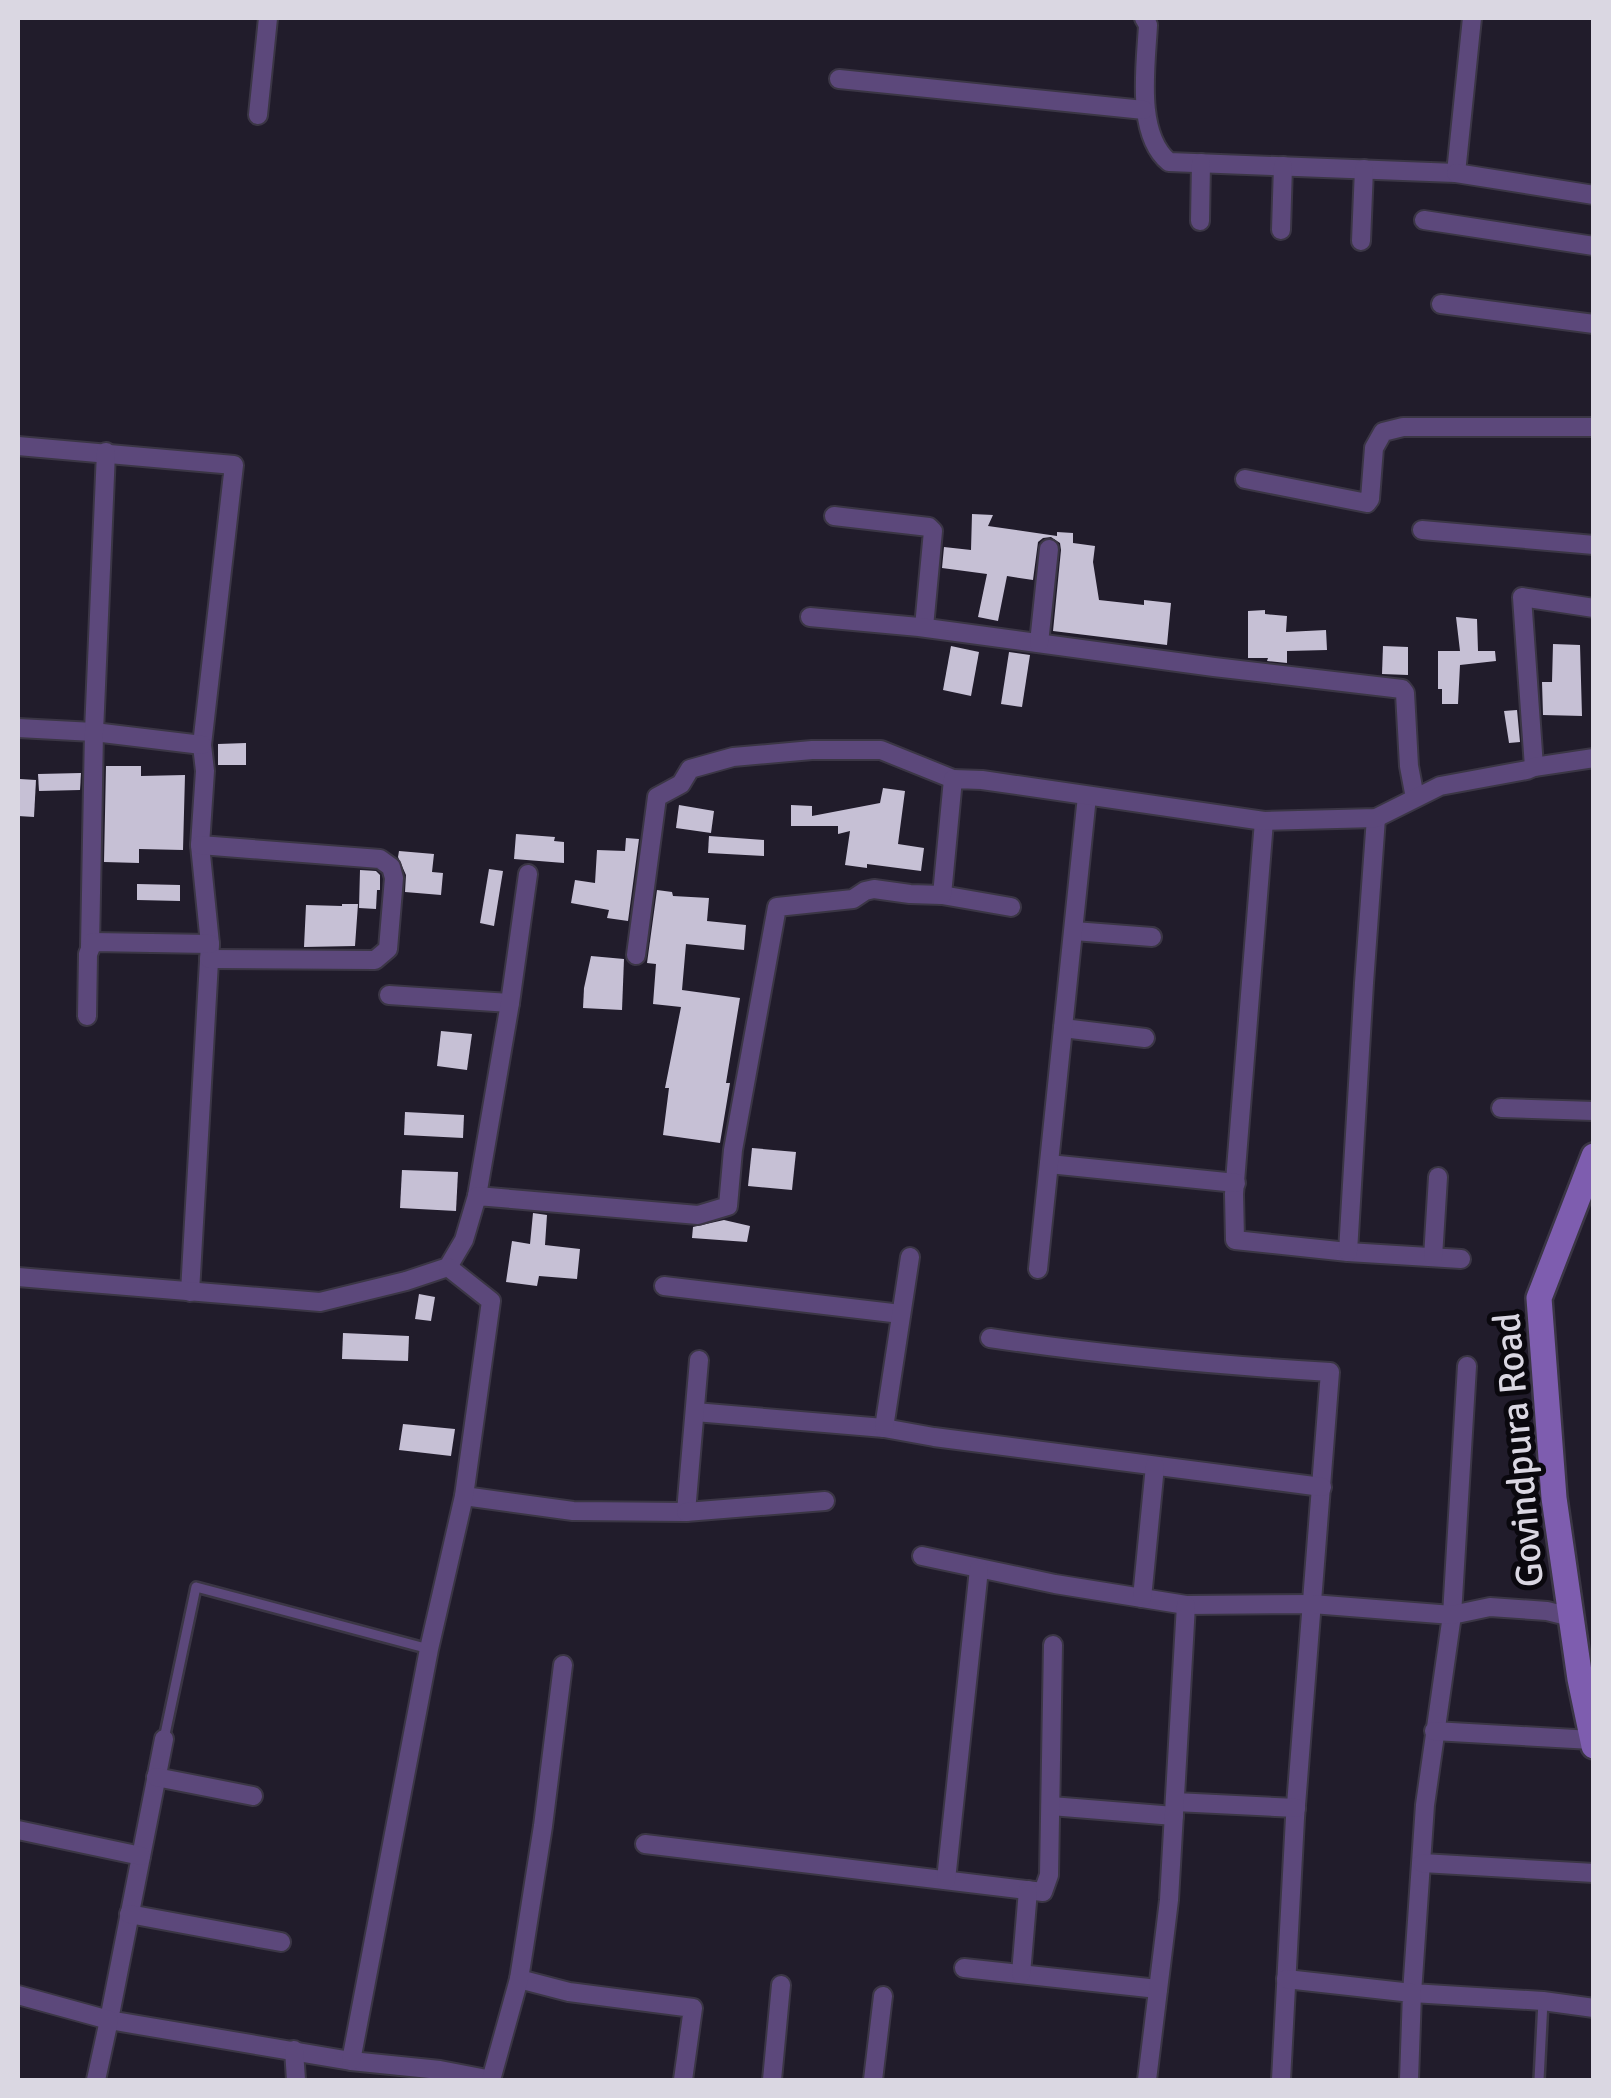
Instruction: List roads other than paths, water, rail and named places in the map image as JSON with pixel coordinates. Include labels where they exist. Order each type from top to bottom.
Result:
[{"type":"street","points":[[258,115],[268,18]]},
{"type":"street","points":[[1144,18],[1148,25],[1144,110],[1159,154],[1168,162],[1456,172],[1594,195]]},
{"type":"street","points":[[1456,172],[1472,18]]},
{"type":"street","points":[[839,78],[1144,110]]},
{"type":"street","points":[[1200,221],[1201,164]]},
{"type":"street","points":[[1281,230],[1282,166]]},
{"type":"street","points":[[1362,240],[1364,170]]},
{"type":"street","points":[[1424,220],[1594,246]]},
{"type":"street","points":[[1441,304],[1594,324]]},
{"type":"street","points":[[1245,479],[1362,504],[1370,498],[1374,448],[1383,432],[1403,427],[1594,427]]},
{"type":"street","points":[[18,446],[234,465],[202,745],[200,845],[209,951],[190,1292]]},
{"type":"street","points":[[87,1016],[106,452]]},
{"type":"street","points":[[834,516],[929,528],[933,532],[924,627]]},
{"type":"street","points":[[1422,530],[1594,545]]},
{"type":"street","points":[[1039,643],[1049,549]]},
{"type":"street","points":[[1534,766],[1522,597],[1594,608]]},
{"type":"street","points":[[810,616],[924,627],[1402,689],[1415,798]]},
{"type":"street","points":[[18,728],[94,732],[202,745]]},
{"type":"street","points":[[636,955],[657,797],[681,784],[690,769],[733,757],[812,750],[881,750],[953,779],[1264,821],[1376,818],[1440,786],[1594,758]]},
{"type":"street","points":[[942,895],[953,779]]},
{"type":"street","points":[[1038,1268],[1087,796]]},
{"type":"street","points":[[1348,1252],[1376,818]]},
{"type":"street","points":[[1264,821],[1235,1240],[1460,1259]]},
{"type":"street","points":[[90,947],[100,941],[375,960],[388,949],[394,878],[391,867],[380,859],[200,845]]},
{"type":"street","points":[[18,1277],[320,1302],[448,1268],[464,1240],[477,1196],[528,874]]},
{"type":"street","points":[[477,1196],[698,1215],[728,1206],[733,1150],[777,907],[853,899],[874,888],[1011,907]]},
{"type":"street","points":[[1074,932],[1152,937]]},
{"type":"street","points":[[389,994],[510,1003]]},
{"type":"street","points":[[1063,1028],[1145,1038]]},
{"type":"street","points":[[1501,1108],[1594,1111]]},
{"type":"street","name":"Govindpura Road","points":[[1593,1743],[1554,1498],[1540,1298],[1594,1156]]},
{"type":"street","points":[[1049,1164],[1236,1183]]},
{"type":"street","points":[[1433,1256],[1438,1177]]},
{"type":"street","points":[[884,1428],[910,1256]]},
{"type":"street","points":[[352,2061],[429,1650],[464,1496],[491,1300],[448,1268]]},
{"type":"street","points":[[664,1286],[900,1314]]},
{"type":"street","points":[[990,1338],[1108,1354],[1330,1372],[1296,1808],[1281,2080]]},
{"type":"street","points":[[686,1512],[699,1360]]},
{"type":"street","points":[[1409,2080],[1425,1805],[1452,1614],[1467,1366]]},
{"type":"street","points":[[696,1412],[884,1428],[1322,1487]]},
{"type":"street","points":[[1142,1598],[1155,1466]]},
{"type":"street","points":[[464,1496],[573,1511],[686,1512],[825,1501]]},
{"type":"street","points":[[922,1556],[1055,1584],[1186,1605],[1312,1604],[1452,1614],[1490,1607],[1547,1611],[1571,1618]]},
{"type":"street","points":[[946,1880],[980,1569]]},
{"type":"street","points":[[1147,2080],[1170,1900],[1186,1605]]},
{"type":"street","points":[[644,1844],[1043,1892],[1049,1875],[1053,1645]]},
{"type":"street","points":[[18,1996],[110,2020],[492,2080],[518,1979],[544,1826],[563,1666]]},
{"type":"street","points":[[1434,1731],[1593,1743]]},
{"type":"street","points":[[96,2080],[164,1739]]},
{"type":"street","points":[[156,1777],[253,1796]]},
{"type":"street","points":[[1050,1806],[1296,1808]]},
{"type":"street","points":[[18,1830],[140,1856]]},
{"type":"street","points":[[1422,1863],[1594,1873]]},
{"type":"street","points":[[1021,1974],[1028,1890]]},
{"type":"street","points":[[129,1914],[281,1942]]},
{"type":"street","points":[[964,1968],[1158,1989]]},
{"type":"street","points":[[518,1979],[569,1992],[692,2008],[683,2080]]},
{"type":"street","points":[[1286,1979],[1412,1993],[1543,2000],[1594,2008]]},
{"type":"street","points":[[772,2080],[781,1985]]},
{"type":"street","points":[[874,2080],[883,1996]]},
{"type":"street","points":[[294,2050],[296,2080]]},
{"type":"lane","points":[[164,1739],[196,1587],[429,1650]]},
{"type":"lane","points":[[1539,2080],[1543,2000]]}]
